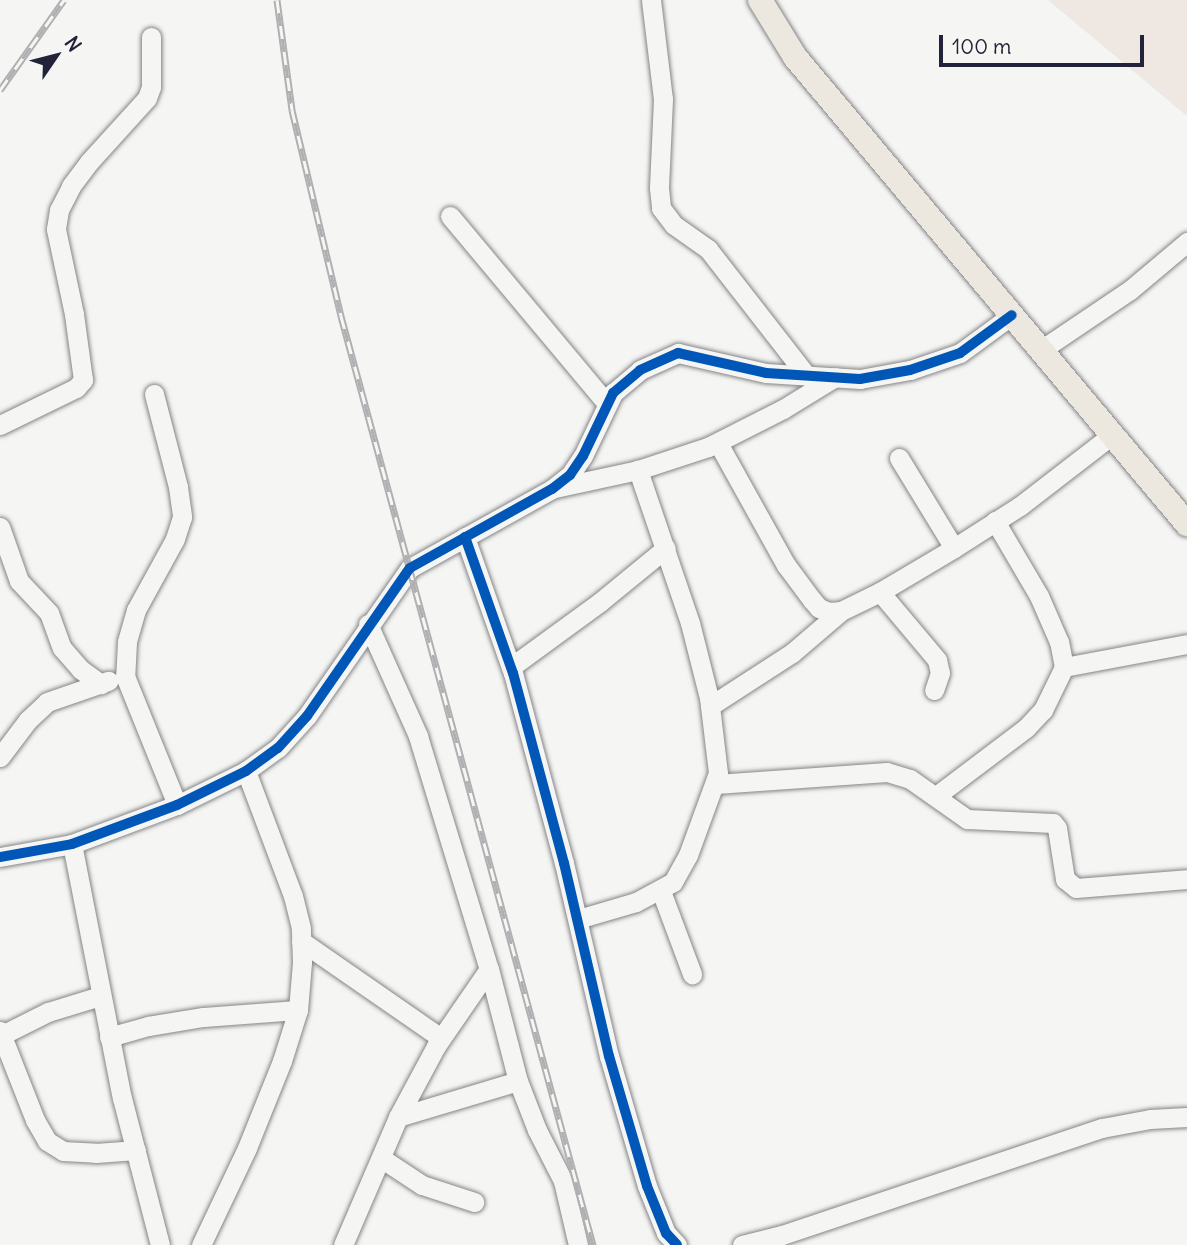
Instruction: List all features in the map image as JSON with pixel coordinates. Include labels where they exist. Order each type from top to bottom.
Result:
[{"type":"main road","points":[[760,0],[795,57],[1187,524]]},
{"type":"street","points":[[651,0],[663,99],[659,188],[661,208],[674,225],[708,250],[806,375]]},
{"type":"street","points":[[0,425],[76,388],[83,380],[74,314],[56,229],[59,210],[71,186],[89,162],[148,98],[151,87],[151,37]]},
{"type":"street","points":[[450,216],[607,404]]},
{"type":"street","points":[[1041,349],[1130,290],[1187,242]]},
{"type":"street","points":[[0,857],[72,844],[177,805],[246,771],[278,748],[307,716],[368,624],[410,568],[552,489],[570,475],[583,456],[613,393],[640,370],[678,353],[766,373],[860,379],[960,354],[1012,315]]},
{"type":"street","points":[[552,489],[638,470],[718,443],[835,377]]},
{"type":"street","points":[[154,394],[178,487],[182,517],[175,539],[136,610],[127,642],[125,676],[177,805]]},
{"type":"street","points":[[710,706],[792,653],[841,611],[880,592],[995,522],[1072,468],[1112,435]]},
{"type":"street","points":[[718,443],[786,565],[819,608],[841,611]]},
{"type":"street","points":[[899,458],[954,548]]},
{"type":"street","points":[[578,919],[661,891],[681,871],[718,773],[710,706],[691,623],[638,470]]},
{"type":"street","points":[[936,796],[1026,728],[1043,710],[1063,667],[1059,642],[1039,596],[995,522]]},
{"type":"street","points":[[0,527],[19,580],[49,613],[62,648],[80,669],[101,684]]},
{"type":"street","points":[[465,537],[511,667],[578,919],[609,1056],[647,1186],[666,1233],[677,1245]]},
{"type":"street","points":[[511,667],[600,602],[666,548]]},
{"type":"street","points":[[880,592],[937,660],[940,673],[934,690]]},
{"type":"street","points":[[368,624],[418,736],[489,969],[518,1081],[537,1130],[564,1181],[578,1245]]},
{"type":"street","points":[[1063,667],[1187,644]]},
{"type":"street","points":[[0,757],[28,720],[47,702],[125,676]]},
{"type":"street","points":[[201,1245],[247,1149],[282,1061],[298,1010],[301,941],[293,896],[246,771]]},
{"type":"street","points":[[716,783],[887,772],[910,779],[967,819],[1053,823],[1057,828],[1065,879],[1076,888],[1187,878]]},
{"type":"street","points":[[72,844],[100,996],[159,1245]]},
{"type":"street","points":[[661,891],[692,974]]},
{"type":"street","points":[[301,941],[442,1038]]},
{"type":"street","points":[[343,1245],[398,1117],[442,1038],[489,969]]},
{"type":"street","points":[[100,996],[48,1012],[0,1034],[34,1120],[47,1141],[63,1151],[136,1150]]},
{"type":"street","points":[[109,1037],[148,1026],[203,1017],[298,1010]]},
{"type":"street","points":[[398,1117],[518,1081]]},
{"type":"street","points":[[742,1245],[782,1235],[1102,1128],[1150,1119],[1187,1118]]},
{"type":"street","points":[[381,1158],[422,1185],[474,1202]]},
{"type":"shaded area","points":[[1048,0],[1187,0],[1187,116]]},
{"type":"railway","points":[[0,90],[64,0]]},
{"type":"railway","points":[[277,0],[292,110],[341,316],[593,1245]]},
{"type":"cycle path","points":[[0,857],[72,844],[177,805],[246,771],[278,748],[307,716],[410,568],[552,489],[570,475],[583,456],[613,393],[640,370],[678,353],[766,373],[860,379],[910,370],[960,353],[1012,315]]},
{"type":"cycle path","points":[[465,537],[513,673],[564,863],[609,1056],[647,1186],[666,1233],[677,1245]]}]
